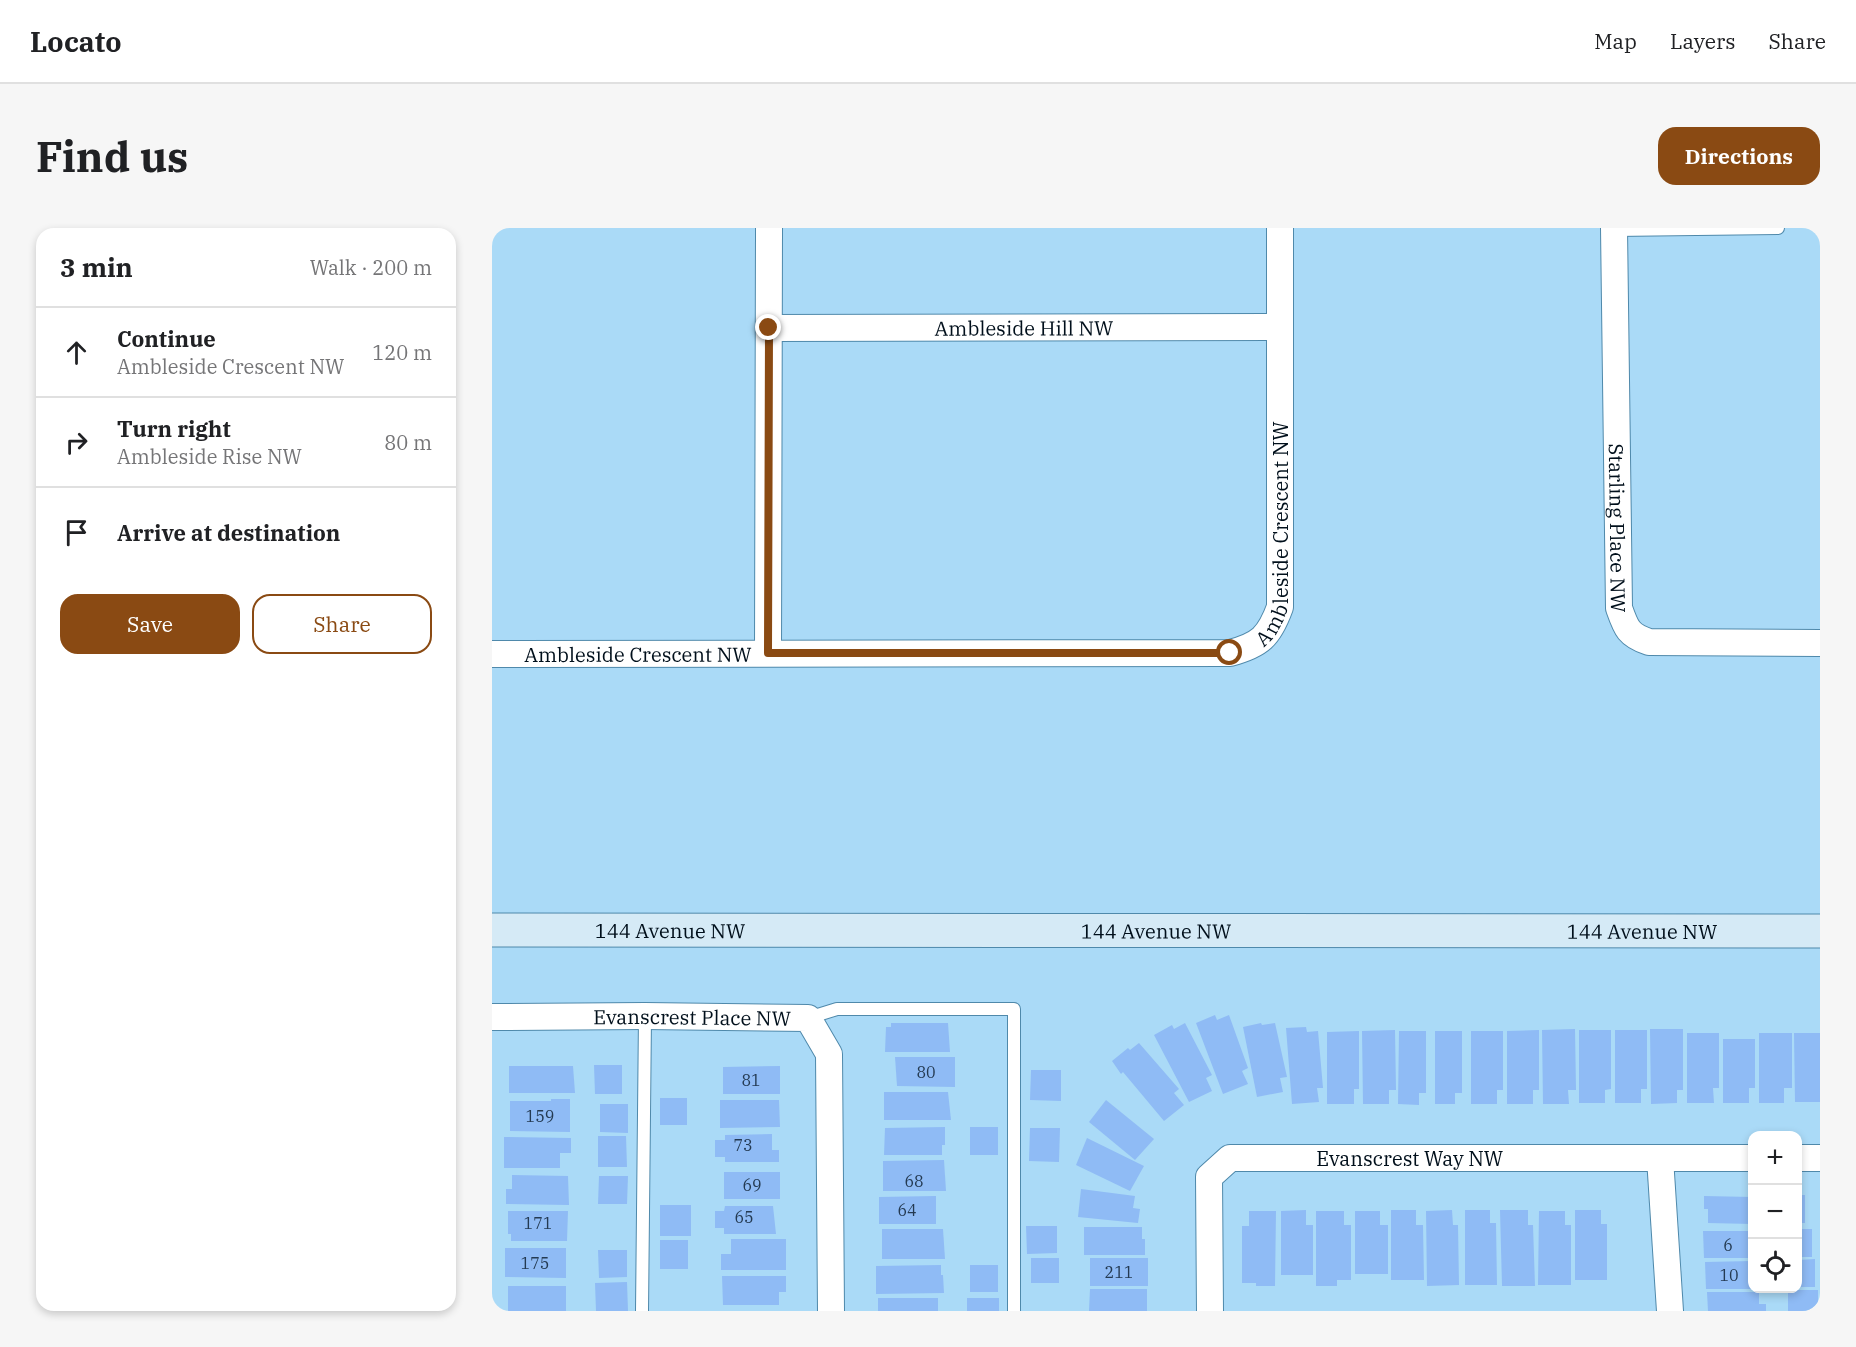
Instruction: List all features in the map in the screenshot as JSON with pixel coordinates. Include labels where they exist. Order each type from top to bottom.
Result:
[{"type":"main road","name":"144 Avenue NW","points":[[492,930],[1820,931]]},
{"type":"street","points":[[768,653],[769,228]]},
{"type":"street","name":"Ambleside Crescent NW","points":[[492,654],[1230,653],[1255,645],[1274,625],[1280,607],[1280,228]]},
{"type":"street","name":"Starling Place NW","points":[[1614,229],[1619,608],[1624,622],[1629,632],[1649,642],[1820,643]]},
{"type":"street","name":"Ambleside Hill NW","points":[[769,328],[1280,327]]},
{"type":"street","name":"Evanscrest Place NW","points":[[492,1017],[808,1018],[829,1054],[831,1311]]},
{"type":"street","name":"Evanscrest Way NW","points":[[1210,1311],[1209,1178],[1230,1158],[1748,1158]]},
{"type":"street","points":[[1660,1158],[1670,1311]]},
{"type":"street","points":[[1802,1158],[1820,1158]]},
{"type":"lane","points":[[1614,229],[1778,228]]},
{"type":"lane","points":[[808,1018],[837,1009],[1014,1009],[1014,1311]]},
{"type":"lane","points":[[642,1311],[645,1016]]},
{"type":"building","points":[[1215,1015],[1217,1020],[1229,1015],[1248,1068],[1242,1071],[1248,1084],[1223,1094],[1196,1023]]},
{"type":"building","points":[[891,1023],[948,1023],[950,1052],[885,1052],[886,1027],[891,1027]]},
{"type":"building","points":[[1185,1023],[1212,1075],[1206,1078],[1212,1091],[1189,1102],[1154,1035],[1172,1025],[1174,1029]]},
{"type":"building","points":[[1261,1023],[1262,1025],[1275,1023],[1287,1077],[1280,1078],[1283,1092],[1257,1097],[1243,1027]]},
{"type":"building","points":[[1306,1027],[1307,1032],[1318,1031],[1323,1088],[1317,1088],[1319,1102],[1292,1104],[1286,1028]]},
{"type":"building","points":[[1575,1029],[1576,1090],[1568,1090],[1569,1104],[1543,1104],[1542,1030]]},
{"type":"building","points":[[1650,1029],[1683,1029],[1683,1090],[1677,1090],[1677,1103],[1651,1104]]},
{"type":"building","points":[[1395,1030],[1396,1090],[1389,1090],[1389,1104],[1363,1104],[1362,1031]]},
{"type":"building","points":[[1539,1030],[1539,1090],[1533,1090],[1533,1104],[1507,1104],[1507,1031]]},
{"type":"building","points":[[1579,1030],[1611,1030],[1611,1089],[1605,1090],[1605,1103],[1579,1103]]},
{"type":"building","points":[[1615,1030],[1647,1030],[1647,1089],[1641,1089],[1641,1103],[1615,1103]]},
{"type":"building","points":[[1359,1031],[1359,1089],[1354,1089],[1354,1104],[1327,1104],[1327,1032]]},
{"type":"building","points":[[1399,1031],[1426,1031],[1426,1093],[1419,1093],[1419,1105],[1398,1104]]},
{"type":"building","points":[[1435,1031],[1462,1031],[1462,1093],[1455,1093],[1455,1104],[1435,1104]]},
{"type":"building","points":[[1471,1031],[1503,1031],[1503,1090],[1497,1090],[1497,1104],[1471,1104]]},
{"type":"building","points":[[1687,1033],[1719,1033],[1719,1088],[1713,1088],[1714,1103],[1687,1103]]},
{"type":"building","points":[[1759,1033],[1792,1033],[1792,1088],[1784,1088],[1784,1103],[1759,1103]]},
{"type":"building","points":[[1794,1033],[1820,1033],[1820,1102],[1795,1102]]},
{"type":"building","points":[[1723,1039],[1755,1039],[1755,1088],[1749,1088],[1749,1103],[1723,1103]]},
{"type":"building","points":[[1139,1043],[1179,1089],[1174,1093],[1184,1105],[1164,1121],[1112,1061],[1128,1048],[1130,1050]]},
{"type":"building","points":[[895,1057],[955,1057],[955,1087],[897,1086]]},
{"type":"building","points":[[594,1065],[622,1065],[622,1094],[595,1094]]},
{"type":"building","points":[[509,1066],[573,1066],[575,1093],[509,1093]]},
{"type":"building","points":[[780,1066],[780,1094],[723,1094],[723,1067]]},
{"type":"building","points":[[1031,1070],[1061,1070],[1061,1101],[1030,1100]]},
{"type":"building","points":[[884,1092],[948,1092],[951,1120],[884,1120]]},
{"type":"building","points":[[660,1098],[687,1098],[687,1125],[660,1125]]},
{"type":"building","points":[[551,1099],[570,1099],[570,1132],[510,1131],[510,1101],[551,1101]]},
{"type":"building","points":[[720,1100],[779,1100],[780,1127],[720,1128]]},
{"type":"building","points":[[1106,1100],[1154,1139],[1135,1160],[1089,1122]]},
{"type":"building","points":[[600,1104],[628,1104],[628,1133],[600,1132]]},
{"type":"building","points":[[945,1127],[945,1145],[942,1145],[942,1155],[884,1155],[885,1128]]},
{"type":"building","points":[[970,1127],[998,1127],[998,1155],[970,1155]]},
{"type":"building","points":[[1030,1128],[1060,1128],[1059,1162],[1029,1161]]},
{"type":"building","points":[[772,1134],[772,1150],[779,1150],[779,1162],[725,1162],[725,1157],[715,1157],[715,1140],[725,1140],[725,1135]]},
{"type":"building","points":[[598,1136],[626,1136],[627,1167],[598,1167]]},
{"type":"building","points":[[504,1137],[571,1138],[571,1153],[560,1153],[560,1168],[504,1168]]},
{"type":"building","points":[[1087,1138],[1144,1166],[1130,1191],[1076,1165]]},
{"type":"building","points":[[944,1160],[946,1191],[883,1191],[883,1161]]},
{"type":"building","points":[[724,1172],[780,1172],[780,1199],[724,1199]]},
{"type":"building","points":[[512,1175],[568,1176],[569,1205],[506,1204],[506,1189],[512,1189]]},
{"type":"building","points":[[599,1176],[628,1176],[627,1204],[598,1204]]},
{"type":"building","points":[[1081,1189],[1135,1196],[1133,1208],[1140,1209],[1138,1223],[1078,1217]]},
{"type":"building","points":[[1802,1195],[1805,1195],[1805,1223],[1802,1223]]},
{"type":"building","points":[[936,1196],[936,1224],[879,1224],[879,1197]]},
{"type":"building","points":[[1704,1196],[1748,1197],[1748,1224],[1708,1223],[1708,1209],[1704,1209]]},
{"type":"building","points":[[660,1205],[691,1205],[691,1236],[660,1236]]},
{"type":"building","points":[[725,1206],[773,1206],[776,1234],[724,1234],[724,1228],[715,1228],[715,1211],[724,1211]]},
{"type":"building","points":[[1306,1210],[1306,1225],[1313,1225],[1313,1275],[1281,1275],[1281,1211]]},
{"type":"building","points":[[1391,1210],[1416,1210],[1416,1225],[1423,1225],[1424,1280],[1391,1280]]},
{"type":"building","points":[[1452,1210],[1453,1225],[1458,1225],[1459,1285],[1427,1286],[1426,1211]]},
{"type":"building","points":[[1465,1210],[1490,1210],[1490,1223],[1496,1223],[1497,1285],[1465,1285]]},
{"type":"building","points":[[1500,1210],[1528,1210],[1528,1225],[1533,1225],[1535,1286],[1502,1286]]},
{"type":"building","points":[[1575,1210],[1601,1210],[1601,1224],[1607,1224],[1607,1280],[1575,1280]]},
{"type":"building","points":[[508,1211],[568,1211],[567,1241],[511,1241],[511,1234],[508,1234]]},
{"type":"building","points":[[1249,1211],[1276,1211],[1275,1286],[1242,1283],[1242,1226],[1249,1226]]},
{"type":"building","points":[[1316,1211],[1344,1211],[1344,1225],[1351,1225],[1351,1280],[1337,1280],[1337,1286],[1316,1286]]},
{"type":"building","points":[[1355,1211],[1380,1211],[1380,1225],[1388,1225],[1388,1274],[1355,1274]]},
{"type":"building","points":[[1539,1211],[1565,1211],[1565,1225],[1571,1225],[1571,1285],[1538,1285]]},
{"type":"building","points":[[1026,1226],[1057,1226],[1057,1253],[1027,1254]]},
{"type":"building","points":[[1084,1227],[1142,1227],[1145,1255],[1084,1255]]},
{"type":"building","points":[[882,1229],[943,1229],[945,1259],[882,1259]]},
{"type":"building","points":[[1802,1229],[1812,1229],[1812,1257],[1802,1257]]},
{"type":"building","points":[[1703,1231],[1748,1231],[1748,1258],[1704,1258]]},
{"type":"building","points":[[731,1239],[786,1239],[786,1270],[721,1270],[721,1254],[731,1254]]},
{"type":"building","points":[[660,1240],[688,1240],[688,1269],[660,1269]]},
{"type":"building","points":[[505,1248],[566,1248],[566,1278],[505,1277]]},
{"type":"building","points":[[598,1250],[627,1250],[627,1277],[599,1278]]},
{"type":"building","points":[[1031,1258],[1059,1258],[1059,1283],[1031,1283]]},
{"type":"building","points":[[1090,1258],[1148,1258],[1148,1286],[1090,1286]]},
{"type":"building","points":[[1815,1259],[1815,1287],[1802,1287],[1802,1260]]},
{"type":"building","points":[[1748,1261],[1748,1289],[1706,1289],[1705,1262]]},
{"type":"building","points":[[941,1265],[944,1293],[876,1294],[876,1266]]},
{"type":"building","points":[[970,1265],[998,1265],[998,1292],[970,1292]]},
{"type":"building","points":[[722,1276],[786,1276],[786,1292],[779,1292],[779,1305],[723,1305]]},
{"type":"building","points":[[627,1282],[628,1311],[596,1311],[595,1283]]},
{"type":"building","points":[[508,1286],[566,1286],[566,1311],[508,1311]]},
{"type":"building","points":[[1090,1289],[1147,1289],[1147,1311],[1089,1311]]},
{"type":"building","points":[[1818,1290],[1818,1311],[1788,1311],[1788,1293]]},
{"type":"building","points":[[1707,1292],[1759,1293],[1759,1304],[1766,1304],[1766,1311],[1708,1311]]},
{"type":"building","points":[[878,1298],[938,1298],[938,1311],[878,1311]]},
{"type":"building","points":[[967,1298],[999,1298],[999,1311],[967,1311]]},
{"type":"route","points":[[769,328],[768,653],[1230,653]]}]
